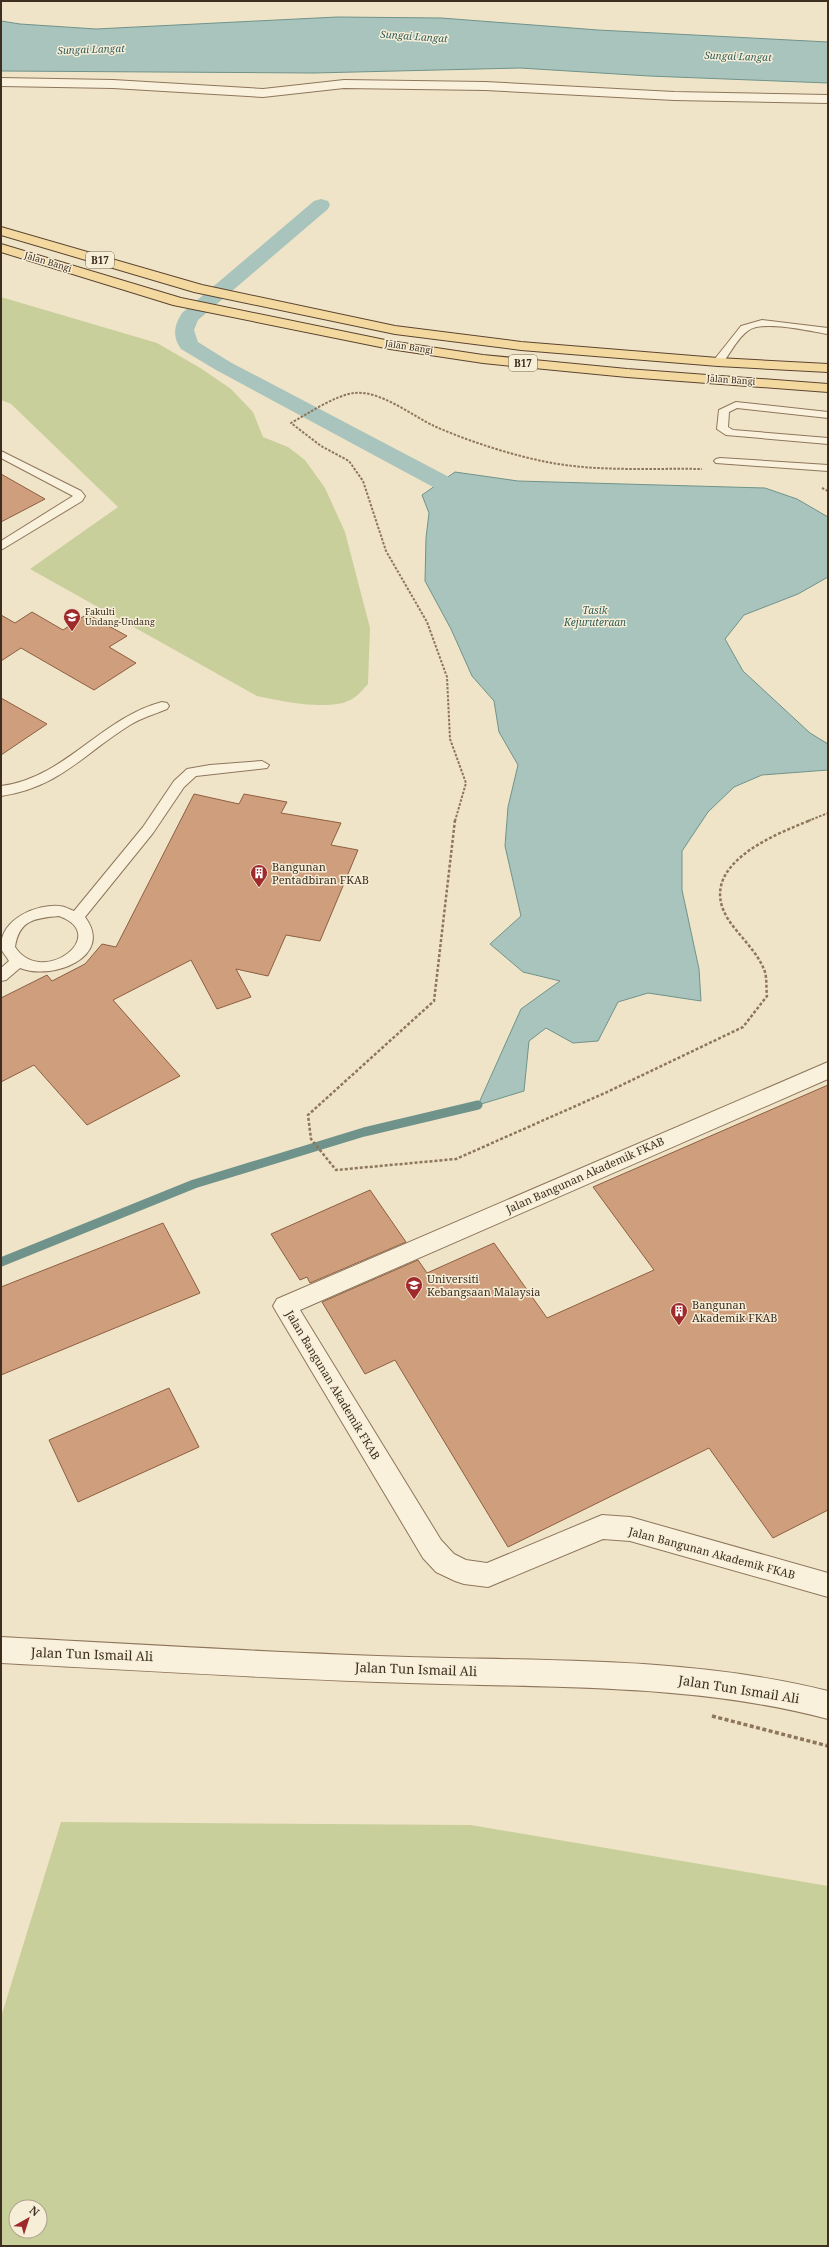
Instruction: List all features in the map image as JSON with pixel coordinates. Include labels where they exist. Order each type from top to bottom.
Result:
[{"type":"main road","name":"Jalan Bangi","points":[[1,231],[199,289],[396,330],[521,346],[718,362],[828,368]]},
{"type":"main road","name":"Jalan Bangi","points":[[1,248],[178,302],[390,344],[484,359],[627,373],[828,388]]},
{"type":"street","points":[[1,82],[113,84],[263,93],[344,84],[486,86],[674,96],[828,99]]},
{"type":"street","name":"Jalan Bangunan Akademik FKAB","points":[[828,1070],[285,1306],[432,1549],[445,1563],[464,1572],[488,1575],[602,1527],[630,1529],[828,1585]]},
{"type":"street","name":"Jalan Tun Ismail Ali","points":[[1,1650],[406,1670],[659,1677],[801,1698],[828,1705]]},
{"type":"lane","points":[[718,362],[746,328],[754,324],[765,323],[828,331]]},
{"type":"lane","points":[[828,415],[736,405],[724,410],[722,423],[723,429],[730,433],[828,441]]},
{"type":"lane","points":[[1,454],[77,493],[79,496],[78,499],[1,546]]},
{"type":"lane","points":[[720,460],[828,468]]},
{"type":"lane","points":[[1,791],[13,791],[34,785],[72,761],[126,721],[162,706]]},
{"type":"lane","points":[[77,917],[148,830],[179,784],[192,772],[262,765]]},
{"type":"lane","points":[[60,911],[77,917],[86,929],[86,943],[76,957],[58,966],[37,967],[19,962],[8,947],[6,927],[23,918],[41,912],[60,911]]},
{"type":"lane","points":[[1,976],[19,962]]},
{"type":"path","points":[[707,469],[590,467],[547,462],[497,448],[435,426],[372,394],[353,393],[322,405],[297,418],[291,423],[321,446],[349,462],[363,481],[386,550],[427,622],[447,677],[450,739],[466,783],[454,824],[434,1001],[308,1115],[311,1139],[336,1170],[456,1159],[605,1093],[743,1027],[767,996],[765,971],[726,915],[718,892],[729,866],[758,843],[828,813]]},
{"type":"path","points":[[817,486],[828,491]]},
{"type":"green space","points":[[1,297],[157,343],[202,369],[231,389],[253,412],[263,437],[288,447],[305,460],[325,488],[345,532],[370,628],[368,684],[356,696],[343,703],[319,705],[292,703],[257,696],[30,569],[118,507],[11,404],[1,400]]},
{"type":"green space","points":[[61,1822],[471,1825],[828,1886],[828,2246],[1,2246],[1,2017]]},
{"type":"water","name":"Sungai Langat","points":[[337,17],[441,18],[598,30],[828,42],[828,83],[649,76],[520,68],[314,73],[1,71],[1,21],[20,24],[96,29]]},
{"type":"water","name":"Tasik Kejuruteraan","points":[[455,472],[518,481],[765,488],[797,499],[828,517],[828,577],[798,594],[744,615],[725,639],[743,671],[810,733],[828,744],[828,770],[762,775],[734,787],[708,812],[682,851],[682,890],[699,969],[701,1001],[648,993],[618,1002],[598,1041],[573,1043],[546,1028],[529,1041],[524,1091],[478,1105],[521,1009],[560,981],[523,972],[490,944],[521,916],[505,846],[508,807],[518,765],[499,732],[494,701],[472,676],[451,629],[425,581],[426,538],[429,513],[422,495]]},
{"type":"building","points":[[1,474],[45,499],[1,522]]},
{"type":"building","points":[[32,612],[63,630],[87,614],[127,636],[109,647],[136,663],[94,690],[21,648],[1,661],[1,615],[15,623]]},
{"type":"building","points":[[1,698],[47,724],[1,755]]},
{"type":"building","points":[[194,794],[239,804],[244,794],[287,802],[281,813],[341,823],[331,845],[358,850],[320,941],[286,935],[268,976],[236,969],[251,997],[217,1009],[191,960],[113,1000],[180,1076],[87,1125],[34,1065],[1,1082],[1,998],[47,975],[52,981],[85,964],[102,944],[116,947]]},
{"type":"building","name":"Bangunan Akademik FKAB","points":[[828,1085],[828,1510],[773,1538],[709,1448],[508,1547],[395,1360],[365,1374],[322,1302],[418,1260],[427,1273],[494,1243],[547,1318],[654,1270],[593,1187]]},
{"type":"building","points":[[370,1190],[406,1242],[310,1283],[307,1277],[300,1280],[271,1234]]},
{"type":"building","points":[[163,1223],[200,1293],[1,1375],[1,1287]]},
{"type":"building","points":[[169,1388],[199,1447],[78,1502],[49,1440]]},
{"type":"waterway","points":[[321,205],[189,317],[184,330],[188,345],[223,366],[441,482]]},
{"type":"waterway","points":[[1,1262],[194,1184],[364,1132],[478,1105]]},
{"type":"place","name":"Fakulti Undang-Undang","points":[[72,632]]},
{"type":"place","name":"Bangunan Pentadbiran FKAB","points":[[259,888]]},
{"type":"place","name":"Universiti Kebangsaan Malaysia","points":[[414,1300]]},
{"type":"place","name":"Bangunan Akademik FKAB","points":[[679,1326]]}]
